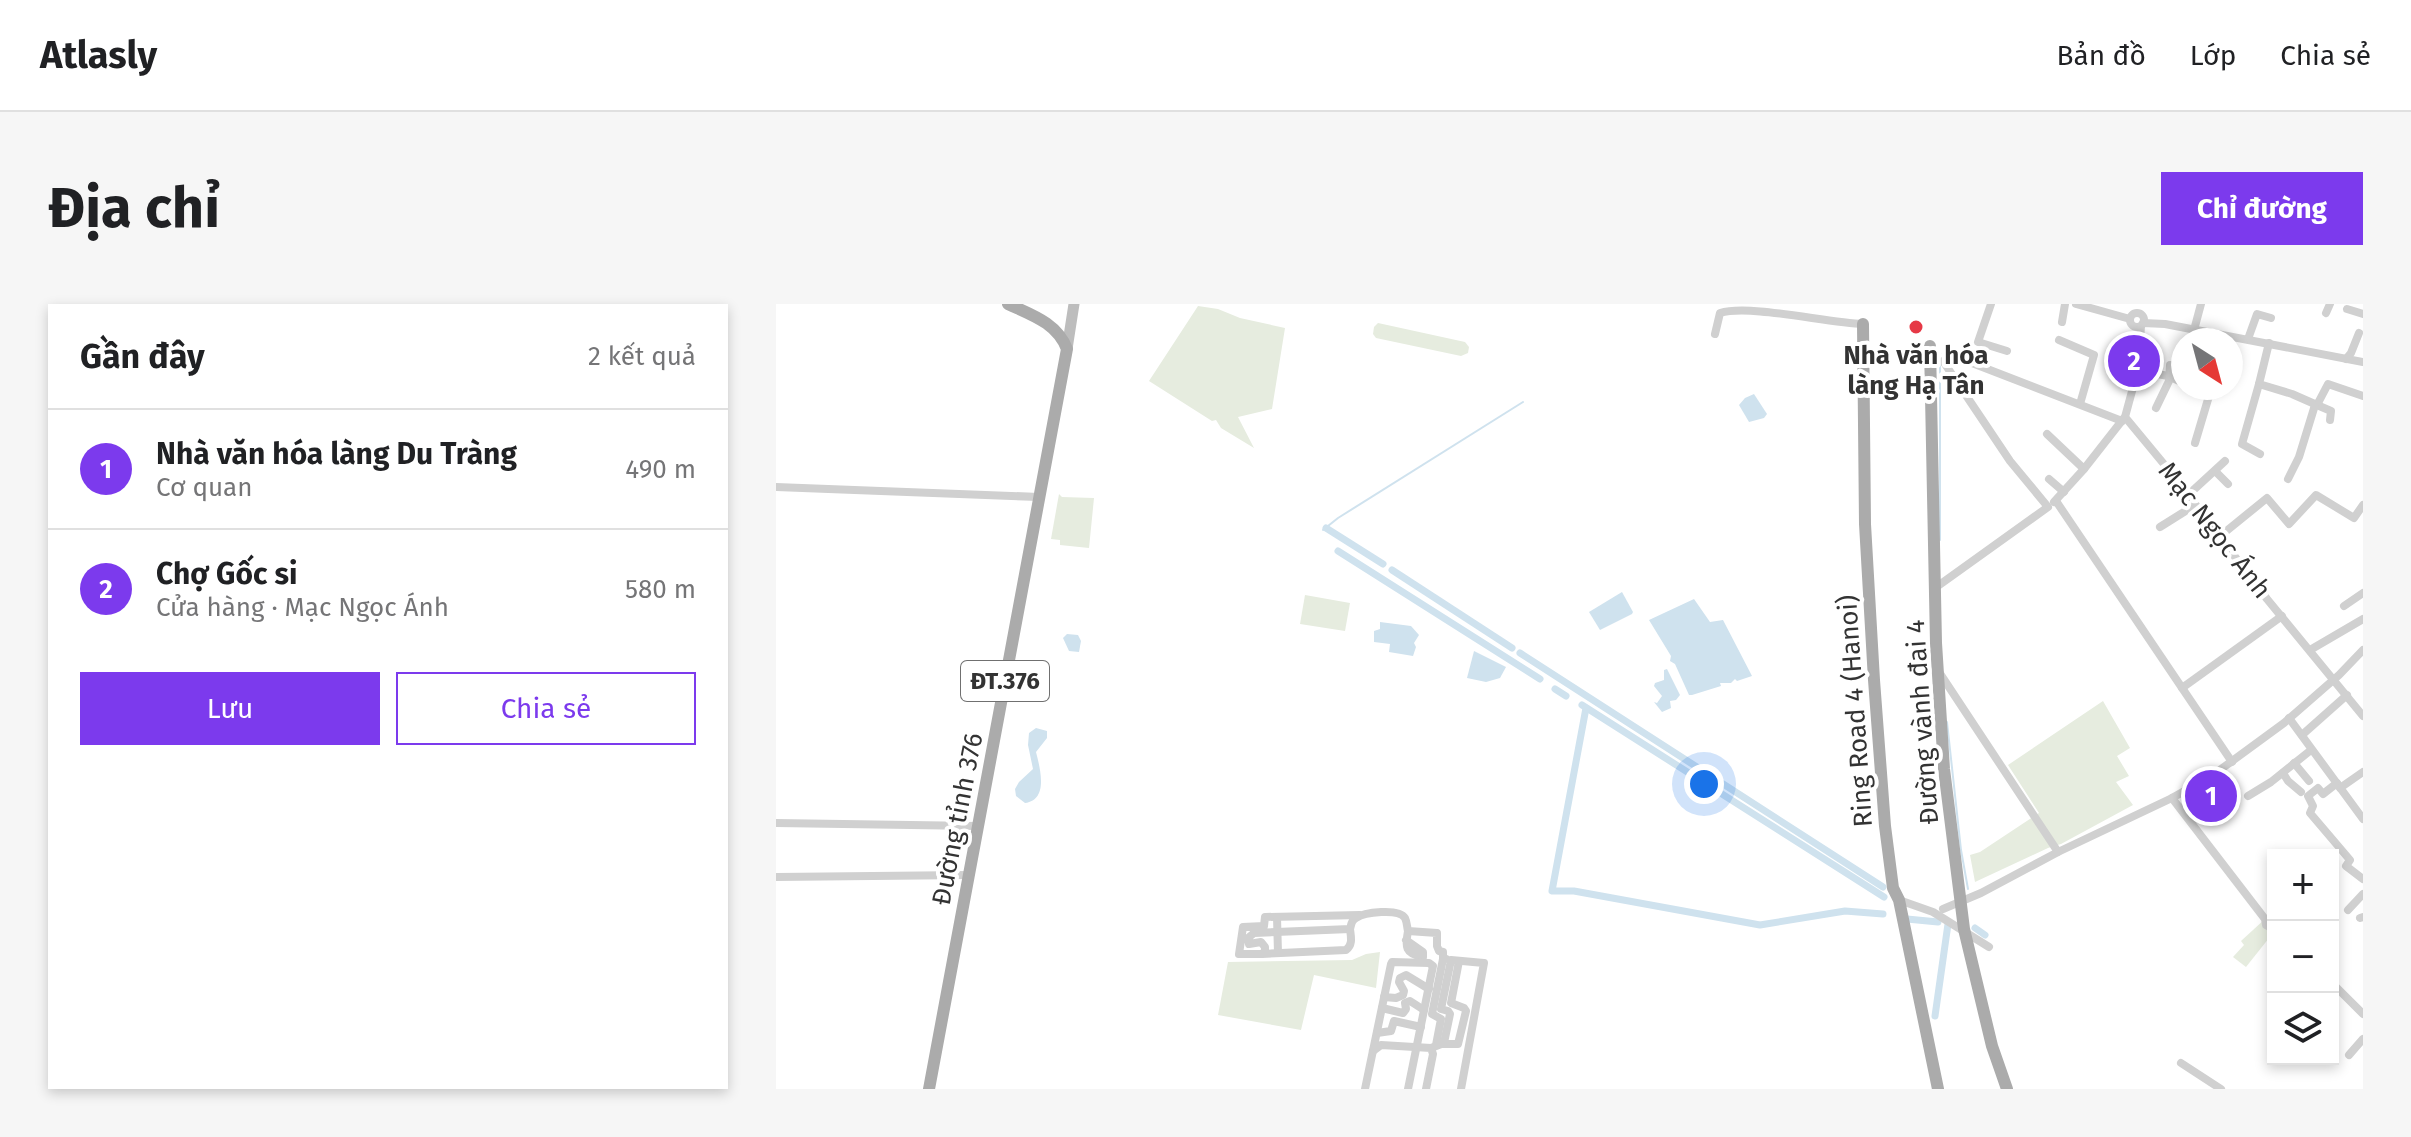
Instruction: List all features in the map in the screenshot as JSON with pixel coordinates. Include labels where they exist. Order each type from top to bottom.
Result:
[{"type":"main road","points":[[1008,304],[1048,323],[1067,349]]},
{"type":"main road","points":[[1067,349],[1074,304]]},
{"type":"main road","name":"Ring Road 4 (Hanoi)","points":[[1863,324],[1865,524],[1885,826],[1893,888],[1899,900],[1938,1089]]},
{"type":"main road","name":"Đường vành đai 4","points":[[1930,346],[1935,588],[1944,769],[1964,931],[1992,1046],[2007,1089]]},
{"type":"main road","name":"Đường tỉnh 376","points":[[929,1089],[1067,349]]},
{"type":"street","points":[[1991,304],[1978,342],[2007,351]]},
{"type":"street","points":[[2062,322],[2065,304]]},
{"type":"street","points":[[2076,304],[2135,312],[2133,326],[2165,324],[2184,328]]},
{"type":"street","points":[[2195,328],[2201,304]]},
{"type":"street","points":[[2347,309],[2363,314]]},
{"type":"street","points":[[1715,334],[1720,313],[1726,311],[1756,310],[1863,324]]},
{"type":"street","points":[[2165,324],[2169,313]]},
{"type":"street","points":[[2248,339],[2257,314],[2271,318]]},
{"type":"street","points":[[1935,588],[2056,501],[2084,469],[2123,419],[2137,370],[2142,324]]},
{"type":"street","points":[[2346,359],[2359,333]]},
{"type":"street","points":[[2243,338],[2333,361],[2346,359],[2363,362]]},
{"type":"street","points":[[2059,340],[2094,355],[2080,404]]},
{"type":"street","points":[[2260,454],[2242,444],[2269,343]]},
{"type":"street","points":[[2048,507],[2010,461],[1945,357],[2123,419]]},
{"type":"street","points":[[2156,408],[2165,389],[2170,365]]},
{"type":"street","points":[[2137,370],[2171,377]]},
{"type":"street","points":[[2259,384],[2331,411],[2330,420]]},
{"type":"street","points":[[2288,479],[2299,457],[2316,405],[2328,384],[2363,396]]},
{"type":"street","points":[[2195,443],[2213,400]]},
{"type":"street","name":"Mạc Ngọc Ánh","points":[[2123,419],[2141,430],[2219,537],[2363,716]]},
{"type":"street","points":[[2047,434],[2084,469]]},
{"type":"street","points":[[2188,495],[2225,461]]},
{"type":"street","points":[[2216,472],[2228,484]]},
{"type":"street","points":[[2049,479],[2064,492]]},
{"type":"street","points":[[776,487],[1039,497]]},
{"type":"street","points":[[2219,537],[2267,498],[2289,524],[2316,495],[2363,526]]},
{"type":"street","points":[[2056,501],[2231,765]]},
{"type":"street","points":[[2160,527],[2195,505]]},
{"type":"street","points":[[2354,518],[2363,505]]},
{"type":"street","points":[[2344,606],[2363,593]]},
{"type":"street","points":[[2182,688],[2282,616]]},
{"type":"street","points":[[2310,650],[2363,619]]},
{"type":"street","points":[[1942,913],[2058,852],[2172,798],[2231,765],[2334,679],[2363,650]]},
{"type":"street","points":[[1938,670],[2058,852]]},
{"type":"street","points":[[2302,735],[2347,695]]},
{"type":"street","points":[[2289,718],[2363,819]]},
{"type":"street","points":[[2248,796],[2311,750]]},
{"type":"street","points":[[2294,763],[2309,781]]},
{"type":"street","points":[[2363,772],[2326,794],[2318,788],[2308,796],[2313,806],[2310,813],[2350,860],[2346,866],[2363,878]]},
{"type":"street","points":[[2283,773],[2301,792]]},
{"type":"street","points":[[2172,798],[2267,926]]},
{"type":"street","points":[[776,823],[978,826]]},
{"type":"street","points":[[776,877],[969,875]]},
{"type":"street","points":[[2348,910],[2363,894]]},
{"type":"street","points":[[1899,900],[1942,913],[1989,947]]},
{"type":"street","points":[[1243,927],[1264,926],[1265,917],[1397,912],[1405,918],[1407,935],[1437,933],[1439,951],[1451,960],[1484,963],[1461,1089]]},
{"type":"street","points":[[1244,916],[1239,954],[1346,950],[1350,947],[1351,923],[1360,915]]},
{"type":"street","points":[[1277,917],[1278,953]]},
{"type":"street","points":[[1262,954],[1265,947],[1261,942],[1249,944],[1248,938],[1254,933],[1350,929]]},
{"type":"street","points":[[1378,1038],[1416,1047],[1458,1044],[1466,1011],[1451,1005],[1451,960]]},
{"type":"street","points":[[1426,1089],[1436,1046],[1446,1039],[1450,1014],[1441,1009],[1451,960]]},
{"type":"street","points":[[1365,1089],[1392,962],[1432,964],[1408,1089]]},
{"type":"street","points":[[1384,997],[1403,995],[1399,982],[1406,975],[1429,989]]},
{"type":"street","points":[[2339,990],[2363,1014]]},
{"type":"street","points":[[1382,1008],[1403,1013],[1405,1003],[1410,1001],[1424,1010]]},
{"type":"street","points":[[1378,1038],[1391,1031],[1394,1021],[1421,1027]]},
{"type":"street","points":[[2349,1055],[2363,1039]]},
{"type":"street","points":[[2181,1063],[2221,1089]]},
{"type":"shaded area","points":[[1198,306],[1285,328],[1272,409],[1238,417],[1254,448],[1221,428],[1216,420],[1212,421],[1149,381]]},
{"type":"shaded area","points":[[1378,323],[1465,342],[1469,347],[1468,353],[1461,356],[1376,338],[1373,334]]},
{"type":"shaded area","points":[[1059,494],[1062,497],[1094,498],[1089,548],[1060,545],[1060,540],[1051,539]]},
{"type":"shaded area","points":[[1305,595],[1350,603],[1345,631],[1300,624]]},
{"type":"shaded area","points":[[2103,701],[2130,748],[2117,756],[2129,776],[2116,782],[2133,805],[2061,844],[1975,882],[1970,855],[1980,852],[2039,813],[2008,765]]},
{"type":"shaded area","points":[[2265,919],[2267,941],[2246,967],[2233,957],[2244,945],[2241,941]]},
{"type":"shaded area","points":[[1380,952],[1376,988],[1314,975],[1301,1030],[1218,1015],[1228,962],[1352,960]]},
{"type":"water","points":[[1754,394],[1767,414],[1764,418],[1749,422],[1739,405]]},
{"type":"water","points":[[1622,592],[1632,614],[1600,630],[1589,612]]},
{"type":"water","points":[[1694,599],[1710,622],[1723,620],[1752,676],[1720,683],[1721,686],[1689,695],[1675,664],[1670,661],[1671,656],[1649,620]]},
{"type":"water","points":[[1380,622],[1411,626],[1419,635],[1414,643],[1413,656],[1389,652],[1390,644],[1374,642],[1374,631],[1380,629]]},
{"type":"water","points":[[1067,634],[1078,635],[1081,641],[1079,652],[1069,651],[1063,638]]},
{"type":"water","points":[[1474,651],[1506,667],[1500,678],[1486,682],[1467,678]]},
{"type":"water","points":[[1667,669],[1680,695],[1670,701],[1671,708],[1662,712],[1654,702],[1657,703],[1662,696],[1654,686],[1664,680],[1664,670]]},
{"type":"water","points":[[1036,728],[1047,731],[1047,738],[1036,752],[1041,774],[1040,790],[1033,801],[1025,803],[1016,796],[1015,789],[1033,769],[1028,745],[1029,733]]},
{"type":"waterway","points":[[1940,365],[1940,540]]},
{"type":"waterway","points":[[1323,530],[1523,402]]},
{"type":"waterway","points":[[1326,528],[1383,564]]},
{"type":"waterway","points":[[1338,551],[1540,679]]},
{"type":"waterway","points":[[1392,570],[1512,648]]},
{"type":"waterway","points":[[1520,653],[1883,887]]},
{"type":"waterway","points":[[1555,689],[1566,696]]},
{"type":"waterway","points":[[1582,705],[1884,897]]},
{"type":"waterway","points":[[1586,708],[1552,891],[1574,891],[1760,925],[1845,911],[1883,914]]},
{"type":"waterway","points":[[1947,722],[1968,889]]},
{"type":"waterway","points":[[1907,919],[1938,922]]},
{"type":"waterway","points":[[1935,1016],[1948,924]]},
{"type":"waterway","points":[[1975,928],[1985,935]]},
{"type":"place","name":"Nhà văn hóa làng Hạ Tân","points":[[1916,327]]},
{"type":"place","name":"Chợ Gốc si","points":[[2134,361]]},
{"type":"place","name":"Nhà văn hóa làng Du Tràng","points":[[2211,796]]}]
